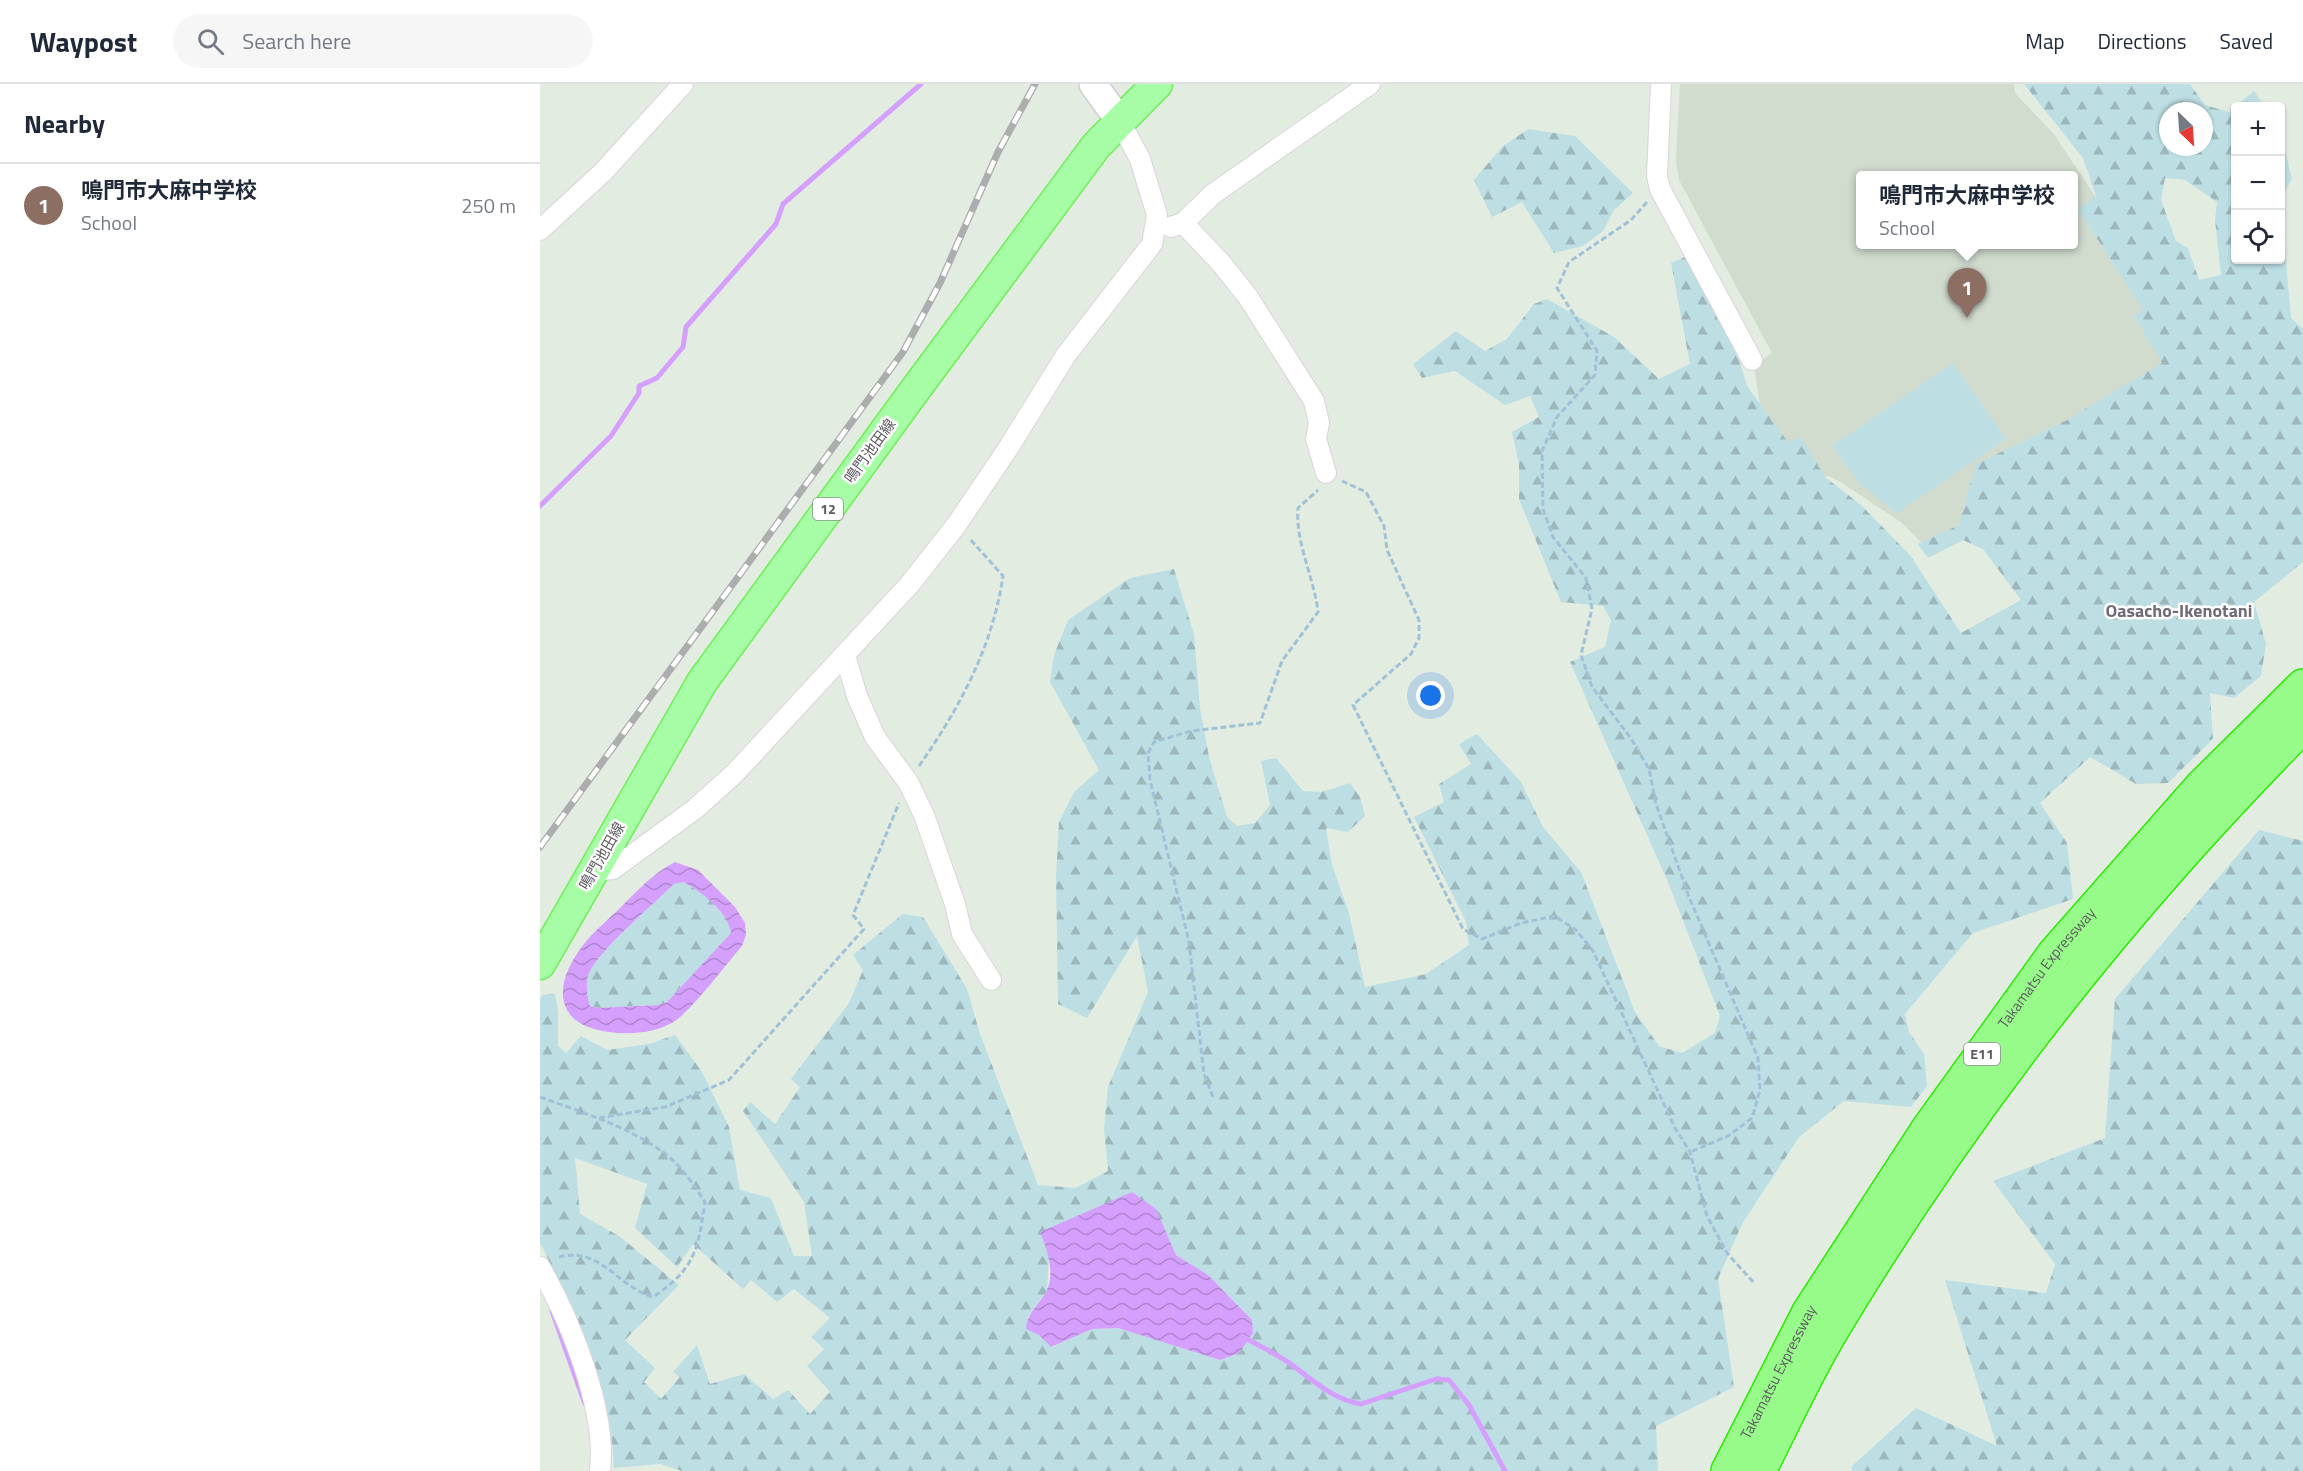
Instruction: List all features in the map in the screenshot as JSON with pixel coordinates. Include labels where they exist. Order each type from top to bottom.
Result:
[{"type":"highway","name":"Takamatsu Expressway","points":[[1728,1471],[1809,1311],[1928,1128],[2054,954],[2202,786],[2303,686]]},
{"type":"highway","name":"Takamatsu Expressway","points":[[1759,1471],[1831,1331],[1952,1146],[2079,973],[2221,807],[2303,726]]},
{"type":"main road","points":[[1093,84],[1119,120]]},
{"type":"main road","name":"鳴門池田線","points":[[540,964],[702,682],[1096,146],[1119,120],[1157,84]]},
{"type":"street","points":[[540,230],[603,172],[683,84]]},
{"type":"street","points":[[1156,230],[1183,223],[1213,194],[1370,84]]},
{"type":"street","points":[[1661,84],[1657,176],[1660,189],[1752,360]]},
{"type":"street","points":[[593,871],[614,869],[695,809],[735,773],[910,584],[957,524],[1007,450],[1066,355],[1152,244],[1157,215],[1140,159],[1119,120]]},
{"type":"street","points":[[1183,223],[1221,263],[1248,297],[1314,401],[1318,423],[1316,439],[1326,473]]},
{"type":"street","points":[[845,655],[857,696],[875,737],[908,782],[924,815],[941,860],[962,934],[991,980]]},
{"type":"street","points":[[544,1264],[598,1415],[600,1471]]},
{"type":"path","points":[[1660,189],[1631,220],[1569,262],[1557,288],[1597,351],[1595,375],[1557,417],[1542,451],[1543,509],[1553,537],[1586,578],[1592,609],[1581,655],[1592,687],[1630,737],[1649,769],[1656,804],[1689,897],[1758,1058],[1760,1090],[1752,1118],[1728,1136],[1690,1152]]},
{"type":"path","points":[[1213,1097],[1204,1074],[1189,942],[1150,780],[1148,753],[1154,742],[1191,731],[1260,723],[1282,661],[1318,612],[1316,587],[1297,523],[1298,508],[1321,488],[1326,473],[1366,492],[1384,526],[1387,550],[1419,620],[1419,638],[1411,654],[1353,705],[1463,929],[1482,939],[1521,923],[1555,916],[1576,930],[1593,951],[1675,1128],[1690,1152],[1707,1215],[1727,1253],[1754,1283]]},
{"type":"path","points":[[599,1118],[665,1107],[729,1080],[766,1042],[864,929],[853,915],[908,782],[930,751],[976,670],[1000,597],[1003,576],[957,524]]},
{"type":"path","points":[[540,1097],[599,1118],[663,1152],[685,1173],[705,1202],[699,1244],[677,1280],[653,1297],[638,1292],[599,1262],[575,1254],[544,1264]]},
{"type":"shaded area","points":[[1680,84],[2014,84],[2015,93],[2053,133],[2153,282],[2227,375],[1995,517],[1925,546],[1902,523],[1842,483],[1829,476],[1819,477],[1762,417],[1754,366],[1772,353],[1679,180],[1676,161]]},
{"type":"green space","points":[[2024,84],[2190,84],[2203,102],[2159,102],[2159,156],[2213,156],[2213,107],[2231,111],[2231,264],[2285,264],[2285,250],[2291,318],[2303,329],[2303,562],[2254,602],[2266,644],[2261,676],[2234,698],[2210,693],[2213,739],[2168,783],[2136,784],[2090,757],[2040,803],[2067,843],[2073,899],[1973,933],[1905,1014],[1909,1032],[1924,1054],[1927,1086],[1911,1107],[1844,1101],[1799,1137],[1742,1224],[1718,1279],[1734,1387],[1656,1426],[1658,1471],[682,1471],[660,1464],[614,1468],[609,1421],[596,1374],[540,1244],[540,999],[542,995],[555,994],[558,1012],[558,1046],[566,1053],[581,1036],[607,1050],[649,1044],[675,1035],[702,1072],[729,1127],[740,1190],[771,1198],[794,1256],[812,1256],[804,1202],[743,1111],[750,1102],[775,1124],[800,1087],[791,1079],[849,1003],[863,970],[853,955],[903,914],[923,917],[967,989],[980,1034],[1038,1185],[1075,1188],[1108,1171],[1104,1128],[1108,1087],[1148,992],[1137,936],[1087,1018],[1058,1004],[1056,877],[1059,822],[1074,792],[1099,770],[1050,682],[1054,655],[1068,620],[1130,578],[1174,569],[1194,634],[1200,708],[1209,757],[1227,817],[1237,826],[1255,823],[1270,805],[1261,761],[1276,758],[1303,791],[1321,792],[1350,783],[1360,797],[1365,816],[1348,832],[1326,828],[1332,865],[1349,913],[1365,987],[1426,974],[1469,945],[1466,922],[1414,817],[1444,802],[1439,784],[1471,764],[1459,744],[1477,734],[1521,782],[1543,827],[1581,872],[1635,1012],[1659,1046],[1682,1053],[1715,1033],[1720,1016],[1668,882],[1570,662],[1605,647],[1611,620],[1603,606],[1561,602],[1519,499],[1519,464],[1512,432],[1539,417],[1530,396],[1505,405],[1455,371],[1422,378],[1413,364],[1456,331],[1485,351],[1507,339],[1534,304],[1547,299],[1614,337],[1659,379],[1690,364],[1671,263],[1685,257],[1737,353],[1747,386],[1788,442],[1801,437],[1825,477],[1861,505],[1910,555],[1961,633],[2021,600],[1983,549],[1963,540],[1928,558],[1918,544],[1959,525],[1976,464],[2067,420],[2162,363],[2134,316],[2143,310],[2078,209],[2096,196],[2083,158]],"holes":[[[2165,178],[2185,180],[2217,202],[2215,220],[2221,275],[2199,280],[2188,248],[2176,241],[2161,200]],[[575,1158],[647,1184],[635,1228],[677,1267],[693,1244],[743,1289],[751,1280],[777,1302],[794,1289],[830,1318],[811,1337],[824,1349],[807,1366],[830,1392],[810,1414],[788,1390],[773,1399],[744,1374],[710,1384],[697,1345],[673,1372],[680,1377],[661,1399],[644,1382],[655,1368],[625,1340],[679,1285],[619,1236],[580,1214]],[[1132,1192],[1156,1210],[1176,1255],[1208,1275],[1252,1320],[1220,1360],[1119,1328],[1092,1329],[1052,1347],[1027,1318],[1047,1291],[1049,1255]]]},
{"type":"green space","points":[[2254,91],[2261,102],[2241,102]]},
{"type":"green space","points":[[1528,129],[1575,136],[1633,193],[1614,210],[1603,231],[1583,246],[1554,253],[1522,202],[1492,217],[1474,180],[1502,147]]},
{"type":"green space","points":[[2285,151],[2292,179],[2285,191]]},
{"type":"green space","points":[[1953,363],[2006,439],[1897,513],[1859,483],[1832,446]]},
{"type":"green space","points":[[2259,830],[2303,841],[2303,1471],[1852,1471],[1852,1466],[1916,1408],[1997,1446],[1945,1280],[2046,1293],[2055,1264],[1993,1181],[2105,1138],[2115,999]]},
{"type":"green space","points":[[683,882],[706,897],[720,910],[731,933],[667,1002],[658,1005],[598,1008],[590,1006],[587,980],[595,963],[615,940],[674,884]]},
{"type":"water","points":[[675,862],[698,870],[735,907],[745,923],[746,935],[742,946],[682,1016],[668,1025],[643,1032],[617,1033],[590,1028],[577,1021],[568,1011],[563,987],[574,959],[597,930],[646,883]],"holes":[[[683,882],[720,910],[731,933],[667,1002],[658,1005],[598,1008],[590,1006],[587,990],[588,976],[604,952],[674,884]]]},
{"type":"water","points":[[1132,1192],[1156,1209],[1176,1255],[1208,1275],[1252,1320],[1253,1333],[1239,1353],[1220,1360],[1118,1328],[1092,1329],[1051,1347],[1039,1335],[1026,1329],[1031,1314],[1049,1285],[1049,1262],[1040,1232]]},
{"type":"waterway","points":[[540,506],[611,436],[639,393],[639,386],[657,378],[683,347],[686,327],[776,224],[783,204],[921,84]]},
{"type":"waterway","points":[[552,1311],[585,1404]]},
{"type":"waterway","points":[[1242,1336],[1288,1362],[1331,1393],[1351,1402],[1361,1404],[1436,1379],[1449,1380],[1469,1405],[1505,1471]]},
{"type":"railway","points":[[540,847],[903,352],[940,283],[998,152],[1035,84]]},
{"type":"place","name":"鳴門市大麻中学校","points":[[1967,318]]},
{"type":"district","name":"Oasacho-Ikenotani","points":[[2179,611]]}]
